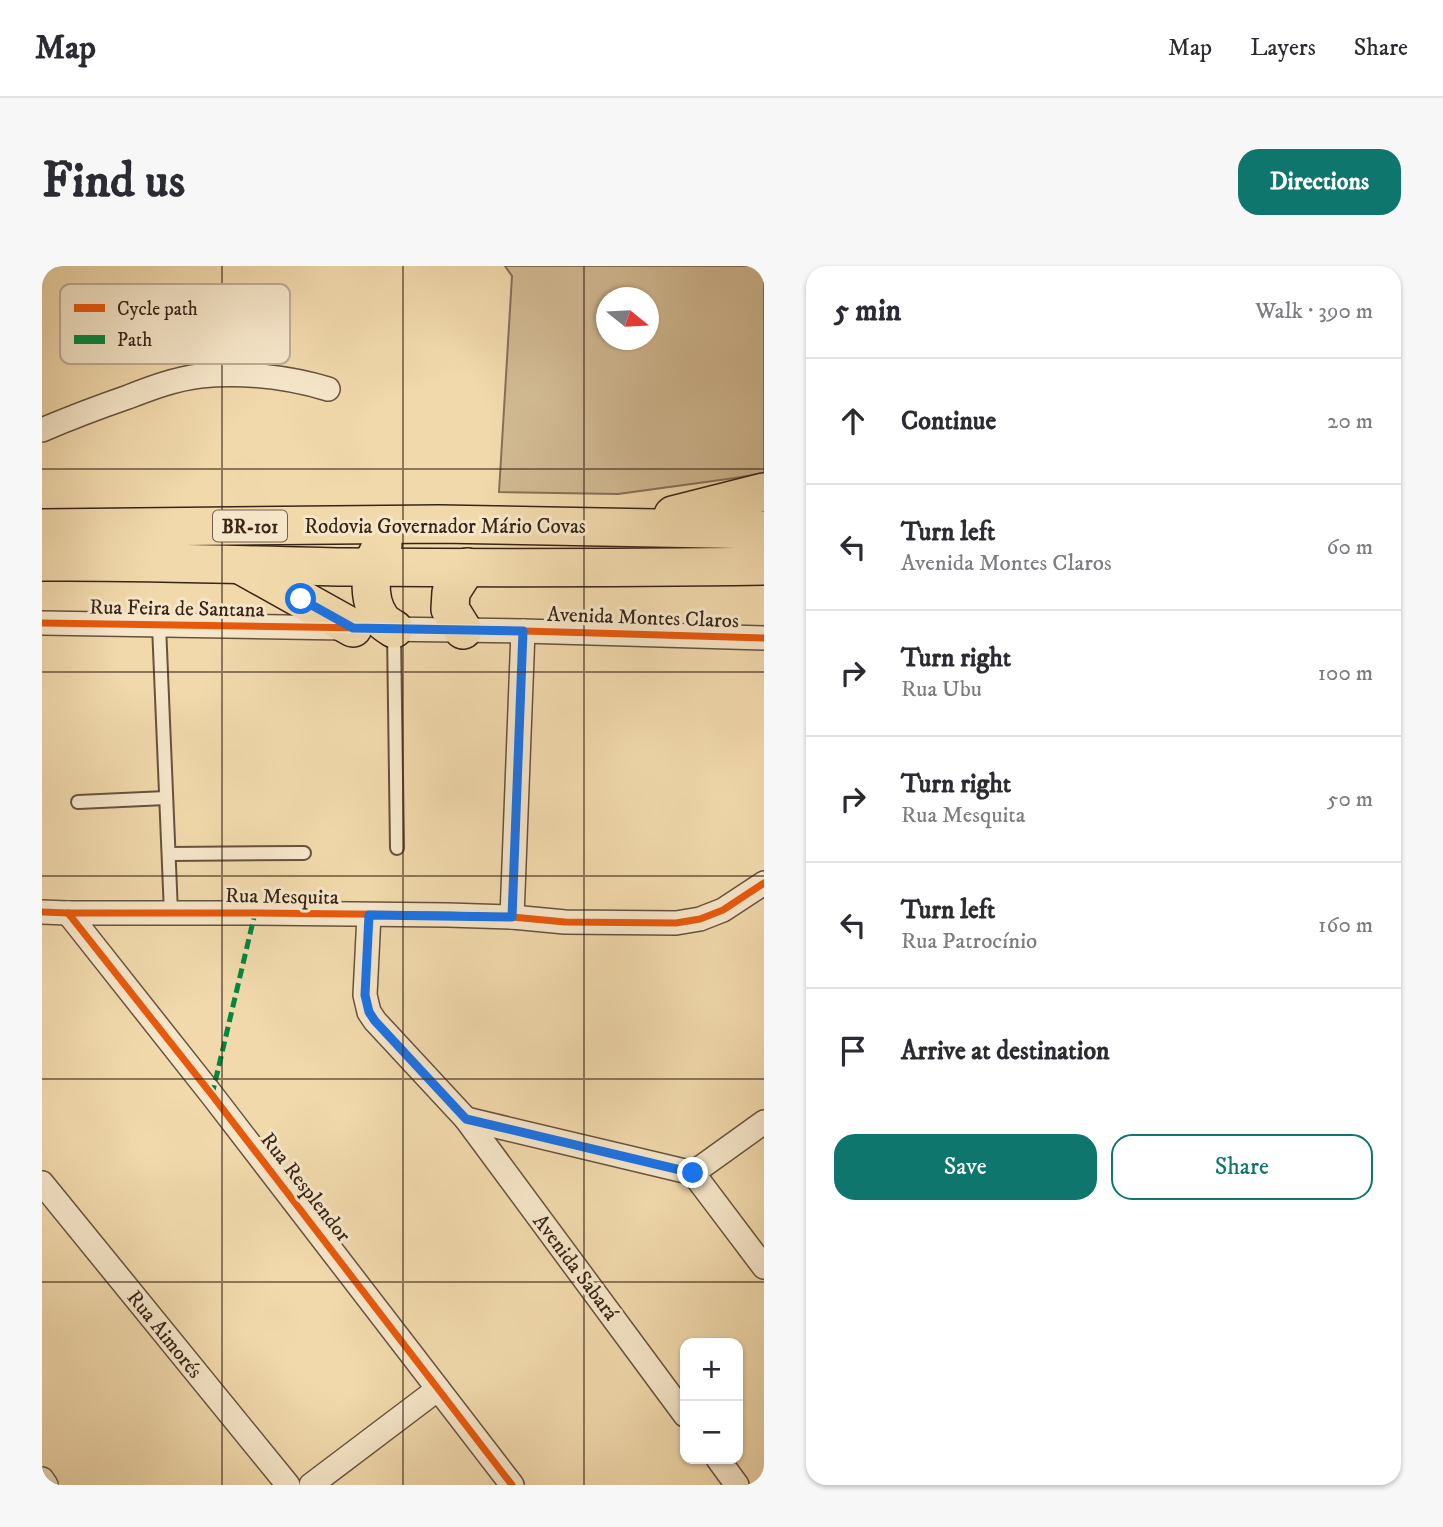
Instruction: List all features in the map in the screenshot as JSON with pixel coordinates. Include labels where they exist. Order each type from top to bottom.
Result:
[{"type":"main road","points":[[618,528],[764,492]]},
{"type":"main road","points":[[394,629],[380,618],[375,608],[372,567],[378,551],[385,543],[439,524]]},
{"type":"main road","name":"Rodovia Governador Mário Covas","points":[[42,528],[439,524],[764,530]]},
{"type":"main road","name":"Rodovia Governador Mário Covas","points":[[42,562],[117,561],[372,567],[672,567],[764,564]]},
{"type":"main road","points":[[240,565],[353,628]]},
{"type":"main road","points":[[463,630],[450,609],[450,600],[451,592],[467,567]]},
{"type":"street","points":[[42,430],[168,383],[200,376],[270,377],[302,381],[328,389]]},
{"type":"street","name":"Rua Feira de Santana","points":[[42,623],[353,628]]},
{"type":"street","name":"Avenida Montes Claros","points":[[353,628],[764,638]]},
{"type":"street","points":[[512,917],[523,631]]},
{"type":"street","name":"Rua Mesquita","points":[[42,912],[512,917],[565,922],[676,923],[700,919],[723,909],[764,883]]},
{"type":"street","name":"Rua Resplendor","points":[[68,914],[212,1095],[512,1485]]},
{"type":"street","name":"Avenida Sabará","points":[[369,915],[365,995],[369,1012],[466,1119],[680,1408]]},
{"type":"street","points":[[466,1119],[693,1173],[764,1267]]},
{"type":"street","points":[[693,1173],[764,1122]]},
{"type":"street","name":"Rua Aimorés","points":[[42,1183],[288,1485]]},
{"type":"street","points":[[311,1485],[438,1389]]},
{"type":"street","points":[[722,1464],[737,1485]]},
{"type":"street","points":[[42,1479],[46,1485]]},
{"type":"lane","points":[[159,625],[171,913]]},
{"type":"lane","points":[[394,629],[397,848]]},
{"type":"lane","points":[[78,802],[166,798]]},
{"type":"lane","points":[[169,854],[304,853]]},
{"type":"shaded area","points":[[505,266],[764,266],[764,473],[618,494],[499,492],[512,276]]},
{"type":"marked path","points":[[212,1095],[255,913]]},
{"type":"cycle path","points":[[42,623],[491,630],[764,638]]},
{"type":"cycle path","points":[[42,912],[448,915],[565,922],[676,923],[700,919],[723,910],[764,883]]},
{"type":"cycle path","points":[[68,913],[212,1095],[512,1485]]},
{"type":"route","points":[[301,599],[353,628],[523,631],[512,917],[369,915],[365,995],[369,1012],[375,1021],[466,1119],[693,1173]]}]
